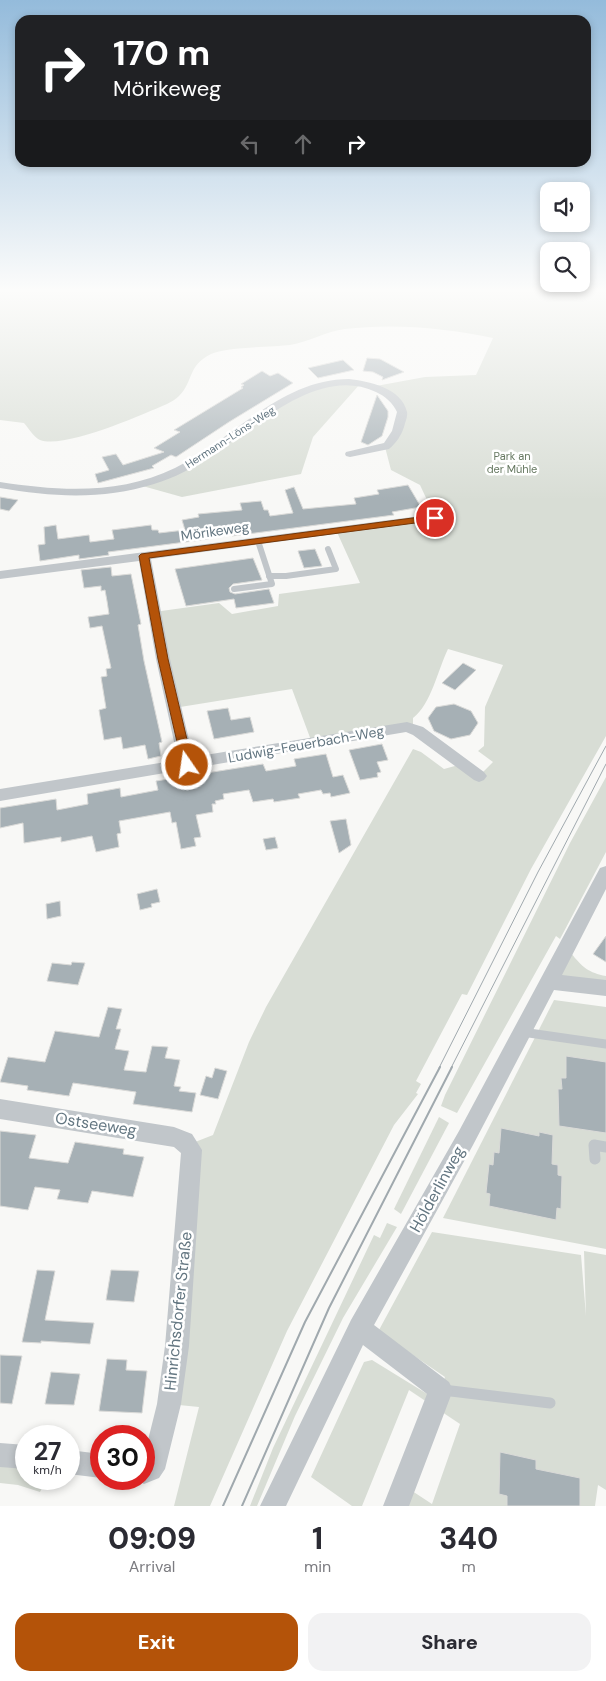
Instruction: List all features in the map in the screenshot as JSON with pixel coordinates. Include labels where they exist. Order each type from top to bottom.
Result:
[{"type":"street","name":"Hermann-Löns-Weg","points":[[0,485],[35,491],[72,494],[107,491],[139,485],[171,474],[200,458],[292,396],[333,383],[360,384],[389,394],[400,407],[402,414],[398,429],[389,444],[385,447],[350,454]]},
{"type":"street","name":"Mörikeweg","points":[[0,575],[435,518]]},
{"type":"street","points":[[144,556],[163,659],[187,765]]},
{"type":"street","name":"Ludwig-Feuerbach-Weg","points":[[0,795],[407,727],[418,731],[479,776]]},
{"type":"street","name":"Hölderlinweg","points":[[273,1506],[359,1328],[466,1138],[606,874]]},
{"type":"street","points":[[548,981],[606,988]]},
{"type":"street","name":"Ostseeweg","points":[[0,1109],[174,1136],[190,1144]]},
{"type":"street","name":"Hinrichsdorfer Straße","points":[[155,1462],[169,1404],[177,1346],[192,1160],[190,1144]]},
{"type":"street","points":[[359,1328],[441,1390],[396,1506]]},
{"type":"street","points":[[0,1456],[15,1457]]},
{"type":"lane","points":[[234,589],[272,584],[258,540]]},
{"type":"lane","points":[[270,576],[286,576],[336,569],[328,549]]},
{"type":"lane","points":[[522,1032],[606,1044]]},
{"type":"lane","points":[[595,1159],[594,1145],[606,1147]]},
{"type":"lane","points":[[441,1390],[550,1403]]},
{"type":"green space","points":[[0,361],[201,361],[194,369],[187,385],[178,397],[140,416],[103,430],[67,440],[40,440],[24,423],[0,420]]},
{"type":"green space","name":"Park an der Mühle","points":[[482,361],[606,361],[606,736],[531,869],[467,995],[462,994],[416,1081],[421,1084],[416,1093],[418,1094],[394,1125],[287,1331],[210,1506],[174,1506],[199,1407],[169,1404],[190,1144],[213,1135],[249,1042],[266,1007],[413,749],[421,752],[444,769],[462,764],[479,776],[493,762],[478,751],[484,746],[485,707],[503,665],[448,649],[425,705],[413,718],[413,728],[312,743],[292,689],[174,708],[154,612],[219,603],[232,614],[278,606],[279,594],[360,583],[336,530],[435,517],[420,485],[391,470],[385,447],[402,413],[376,386],[425,377],[476,375]]},
{"type":"green space","points":[[333,383],[360,384],[313,437],[301,474],[182,497],[139,485],[171,474],[292,396]]},
{"type":"green space","points":[[606,777],[606,852],[560,939],[556,936],[457,1113],[441,1106],[570,843]]},
{"type":"green space","points":[[571,953],[586,969],[606,976],[606,988],[558,982]]},
{"type":"green space","points":[[554,1000],[606,1007],[606,1249],[443,1218]]},
{"type":"green space","points":[[439,1117],[449,1123],[401,1214],[394,1209]]},
{"type":"green space","points":[[387,1223],[397,1227],[343,1318],[295,1416],[257,1506],[250,1506],[273,1448],[374,1235],[380,1238]]},
{"type":"green space","points":[[432,1232],[581,1255],[586,1316],[584,1251],[606,1255],[606,1490],[598,1485],[595,1506],[396,1506],[403,1485],[432,1504],[460,1424],[409,1390],[362,1506],[352,1506],[311,1477],[364,1362],[372,1360],[437,1400],[445,1377],[379,1330]]},
{"type":"green space","points":[[0,1455],[15,1456],[15,1485],[0,1483]]},
{"type":"building","points":[[344,361],[354,370],[318,378],[308,368]]},
{"type":"building","points":[[366,361],[384,361],[404,372],[382,380],[383,377],[373,372],[363,371]]},
{"type":"building","points":[[262,371],[270,376],[278,373],[293,383],[176,457],[171,455],[152,466],[154,468],[98,483],[95,474],[109,470],[102,457],[116,454],[123,465],[164,452],[154,448],[180,432],[174,430],[243,388],[241,387],[244,385],[241,384]]},
{"type":"building","points":[[377,395],[388,411],[388,417],[382,436],[368,445],[361,442]]},
{"type":"building","points":[[408,485],[421,507],[392,512],[394,515],[232,536],[230,528],[206,532],[209,539],[108,552],[109,555],[79,559],[79,555],[40,561],[38,545],[45,544],[44,527],[56,525],[58,539],[89,535],[90,542],[114,539],[112,530],[151,525],[152,530],[158,530],[159,533],[185,530],[182,520],[199,517],[198,514],[242,510],[240,503],[261,501],[264,510],[268,510],[270,516],[293,513],[285,490],[294,487],[303,509],[356,504],[354,498],[379,494],[377,490]]},
{"type":"building","points":[[0,497],[18,500],[9,511],[0,509]]},
{"type":"building","points":[[315,549],[322,566],[304,568],[298,551]]},
{"type":"building","points":[[253,558],[262,580],[233,584],[229,588],[230,592],[235,594],[269,589],[274,603],[236,608],[234,599],[186,606],[175,569]]},
{"type":"building","points":[[111,567],[112,576],[131,574],[141,624],[138,625],[144,661],[162,742],[159,743],[161,756],[148,759],[145,745],[123,749],[121,737],[104,740],[99,710],[106,708],[101,677],[107,676],[106,669],[111,668],[102,626],[90,628],[88,617],[109,614],[105,590],[101,591],[101,586],[84,588],[81,570]]},
{"type":"building","points":[[463,663],[476,670],[455,690],[442,683]]},
{"type":"building","points":[[454,704],[471,711],[478,723],[470,735],[451,739],[434,731],[428,718],[436,707]]},
{"type":"building","points":[[228,708],[231,720],[250,717],[254,732],[214,739],[207,711]]},
{"type":"building","points":[[382,744],[388,760],[377,762],[381,772],[377,773],[378,777],[360,780],[349,750]]},
{"type":"building","points":[[326,754],[333,777],[343,775],[350,793],[331,797],[330,793],[323,794],[321,790],[298,794],[300,798],[274,802],[273,799],[253,802],[249,790],[223,794],[224,799],[215,801],[216,804],[212,804],[213,812],[196,815],[201,837],[194,838],[196,846],[181,849],[176,822],[172,823],[170,812],[119,821],[121,833],[117,834],[119,847],[96,852],[92,836],[61,842],[61,837],[24,843],[23,823],[0,828],[0,808],[56,799],[57,810],[88,804],[87,794],[120,788],[121,797],[158,790],[156,781],[263,764],[266,771],[296,766],[294,759]]},
{"type":"building","points":[[346,819],[351,845],[339,853],[330,821]]},
{"type":"building","points":[[275,837],[278,848],[266,850],[263,839]]},
{"type":"building","points":[[157,889],[160,902],[151,904],[152,907],[140,910],[137,894]]},
{"type":"building","points":[[60,901],[61,916],[47,919],[46,904]]},
{"type":"building","points":[[606,936],[606,962],[593,954]]},
{"type":"building","points":[[72,962],[85,963],[78,985],[47,981],[52,963],[71,965]]},
{"type":"building","points":[[108,1007],[122,1009],[116,1029],[121,1029],[115,1049],[129,1051],[124,1070],[146,1072],[152,1046],[168,1047],[165,1058],[180,1060],[174,1086],[181,1087],[179,1091],[196,1093],[192,1112],[133,1104],[136,1092],[73,1083],[69,1096],[27,1090],[28,1086],[0,1082],[8,1057],[45,1062],[55,1031],[99,1037]]},
{"type":"building","points":[[566,1056],[606,1062],[606,1133],[559,1126],[558,1089],[562,1089],[561,1078],[566,1078]]},
{"type":"building","points":[[215,1068],[227,1071],[218,1099],[200,1095],[206,1076],[212,1078]]},
{"type":"building","points":[[501,1128],[539,1136],[539,1132],[553,1135],[552,1164],[558,1165],[558,1175],[562,1176],[561,1209],[557,1208],[556,1220],[489,1206],[490,1194],[486,1193],[489,1164],[493,1165],[494,1152],[499,1153]]},
{"type":"building","points":[[0,1131],[36,1135],[29,1158],[68,1163],[75,1142],[124,1149],[123,1154],[144,1157],[133,1197],[92,1191],[88,1203],[57,1199],[60,1190],[35,1187],[28,1210],[0,1206]]},
{"type":"building","points":[[37,1270],[55,1271],[45,1320],[94,1323],[90,1344],[41,1341],[41,1343],[22,1342]]},
{"type":"building","points":[[111,1270],[139,1271],[134,1302],[106,1300]]},
{"type":"building","points":[[0,1355],[22,1356],[12,1404],[0,1403]]},
{"type":"building","points":[[107,1359],[127,1360],[126,1370],[147,1371],[142,1413],[99,1411]]},
{"type":"building","points":[[51,1372],[80,1374],[74,1405],[45,1404]]},
{"type":"building","points":[[500,1452],[536,1460],[536,1469],[580,1478],[580,1506],[507,1506],[507,1496],[499,1494]]},
{"type":"tram line","points":[[439,1068],[538,872],[606,746]]},
{"type":"tram line","points":[[451,1068],[606,764]]},
{"type":"tram line","points":[[223,1506],[305,1322],[440,1067]]},
{"type":"tram line","points":[[242,1506],[329,1308],[452,1067]]},
{"type":"route","points":[[187,765],[163,659],[144,556],[435,518]]}]
